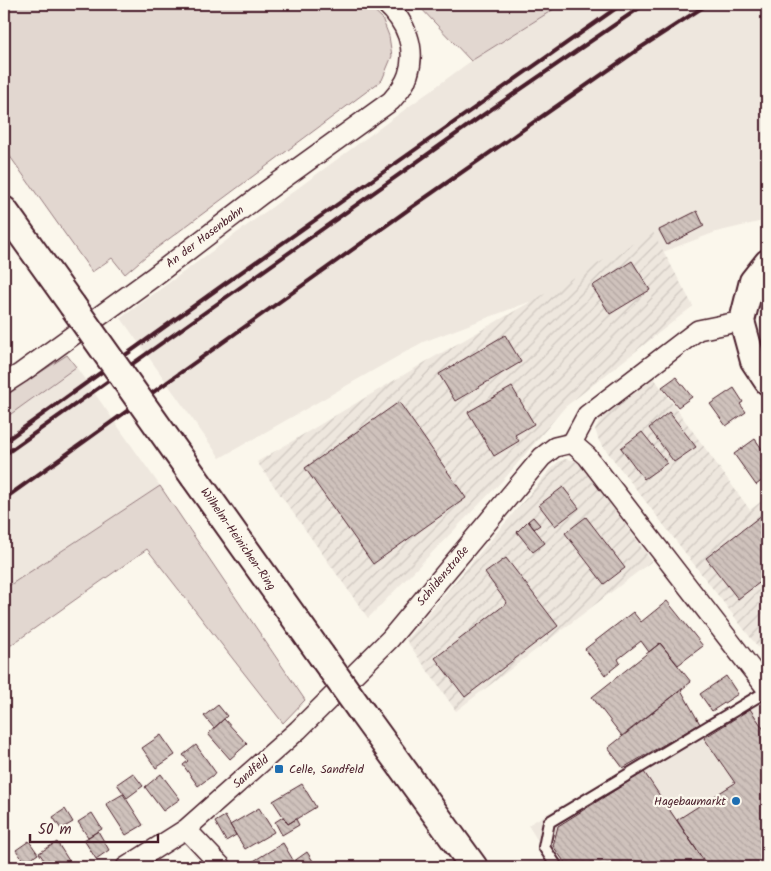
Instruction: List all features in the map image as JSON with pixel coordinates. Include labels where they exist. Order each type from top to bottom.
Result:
[{"type":"main road","name":"Wilhelm-Heinichen-Ring","points":[[4,210],[474,867]]},
{"type":"street","name":"An der Hasenbahn","points":[[4,384],[152,278],[262,194],[391,101],[402,87],[408,75],[412,48],[406,31],[386,4]]},
{"type":"street","points":[[731,323],[752,281],[767,262]]},
{"type":"street","points":[[731,323],[767,382]]},
{"type":"street","points":[[731,323],[698,330],[587,415],[572,443],[587,456],[767,690]]},
{"type":"street","name":"Schildenstraße","points":[[314,715],[390,639],[542,456],[555,447],[572,443]]},
{"type":"street","name":"Sandfeld","points":[[126,867],[186,828],[286,742],[314,715]]},
{"type":"street","points":[[186,828],[222,867]]},
{"type":"lane","points":[[557,867],[544,847],[549,822],[767,690]]},
{"type":"shaded area","points":[[4,4],[367,4],[382,18],[389,36],[392,56],[382,80],[146,256],[125,274],[112,258],[92,272],[4,148]]},
{"type":"shaded area","points":[[417,4],[562,4],[471,61]]},
{"type":"shaded area","points":[[562,4],[767,4],[767,220],[716,232],[423,342],[220,458],[121,318],[471,61]]},
{"type":"shaded area","points":[[653,232],[693,306],[565,407],[505,478],[368,618],[257,462],[422,364]]},
{"type":"shaded area","points":[[67,355],[76,367],[4,419],[4,396]]},
{"type":"shaded area","points":[[76,367],[160,486],[4,589],[4,419]]},
{"type":"shaded area","points":[[654,378],[750,510],[767,497],[767,659],[599,441],[595,429],[602,417]]},
{"type":"shaded area","points":[[565,459],[573,460],[585,470],[652,561],[456,711],[406,640],[550,470],[558,462]]},
{"type":"shaded area","points":[[160,486],[305,700],[283,723],[147,549],[4,650],[4,589]]},
{"type":"shaded area","points":[[757,691],[767,704],[767,867],[554,867],[528,825]]},
{"type":"building","points":[[697,211],[704,226],[667,245],[659,230]]},
{"type":"building","points":[[632,261],[650,290],[610,314],[592,286]]},
{"type":"building","points":[[505,335],[521,362],[455,401],[439,374]]},
{"type":"building","points":[[676,377],[692,397],[678,407],[662,387]]},
{"type":"building","points":[[512,387],[534,424],[515,435],[519,441],[494,456],[468,412]]},
{"type":"building","points":[[734,388],[743,402],[740,404],[746,412],[726,426],[710,404]]},
{"type":"building","points":[[399,402],[466,498],[373,564],[305,468]]},
{"type":"building","points":[[669,412],[696,447],[674,462],[649,428]]},
{"type":"building","points":[[642,432],[667,463],[644,479],[621,448]]},
{"type":"building","points":[[755,439],[767,456],[767,477],[756,485],[734,454]]},
{"type":"building","points":[[563,487],[579,508],[555,526],[539,505]]},
{"type":"building","points":[[767,511],[767,577],[738,599],[706,558]]},
{"type":"building","points":[[533,517],[540,525],[534,529],[528,521]]},
{"type":"building","points":[[586,517],[625,568],[604,584],[565,533]]},
{"type":"building","points":[[528,521],[545,543],[533,552],[517,532]]},
{"type":"building","points":[[506,558],[558,626],[465,697],[435,658],[507,603],[485,573]]},
{"type":"building","points":[[667,601],[703,646],[678,665],[660,643],[649,652],[641,641],[618,659],[620,663],[605,675],[585,649],[633,612],[641,622]]},
{"type":"building","points":[[660,643],[691,682],[622,736],[592,697]]},
{"type":"building","points":[[726,676],[738,694],[712,711],[700,694]]},
{"type":"building","points":[[681,690],[700,724],[623,768],[608,748]]},
{"type":"building","points":[[218,705],[227,716],[214,728],[204,716]]},
{"type":"building","name":"Hagebaumarkt","points":[[750,709],[767,734],[767,867],[708,867],[677,820],[735,783],[704,738]]},
{"type":"building","points":[[224,719],[247,744],[230,759],[208,734]]},
{"type":"building","points":[[161,735],[175,755],[156,768],[142,748]]},
{"type":"building","points":[[196,745],[216,773],[198,786],[183,765],[188,761],[183,755]]},
{"type":"building","points":[[644,772],[708,867],[568,867],[553,846],[558,826]]},
{"type":"building","points":[[133,773],[143,786],[127,798],[117,784]]},
{"type":"building","points":[[161,774],[180,799],[163,811],[145,787]]},
{"type":"building","points":[[302,784],[316,807],[288,824],[273,801]]},
{"type":"building","points":[[123,794],[143,825],[126,835],[106,804]]},
{"type":"building","points":[[259,808],[274,832],[245,849],[230,825]]},
{"type":"building","points":[[65,809],[73,822],[61,829],[53,817]]},
{"type":"building","points":[[92,813],[102,829],[88,837],[78,822]]},
{"type":"building","points":[[225,816],[236,835],[226,841],[215,822]]},
{"type":"building","points":[[283,817],[288,824],[296,819],[299,825],[282,835],[275,822]]},
{"type":"building","points":[[98,831],[109,850],[96,859],[84,840]]},
{"type":"building","points":[[29,841],[38,854],[25,863],[16,850]]},
{"type":"building","points":[[57,842],[73,867],[49,867],[39,853]]},
{"type":"building","points":[[283,843],[293,860],[281,867],[255,867],[252,862]]},
{"type":"building","points":[[307,852],[313,861],[304,867],[293,867],[290,864]]},
{"type":"railway","points":[[4,442],[622,4]]},
{"type":"railway","points":[[4,455],[483,115],[645,4]]},
{"type":"railway","points":[[4,499],[412,207],[640,48],[708,4]]},
{"type":"place","name":"Celle, Sandfeld","points":[[279,769]]},
{"type":"place","name":"Hagebaumarkt","points":[[736,801]]}]
